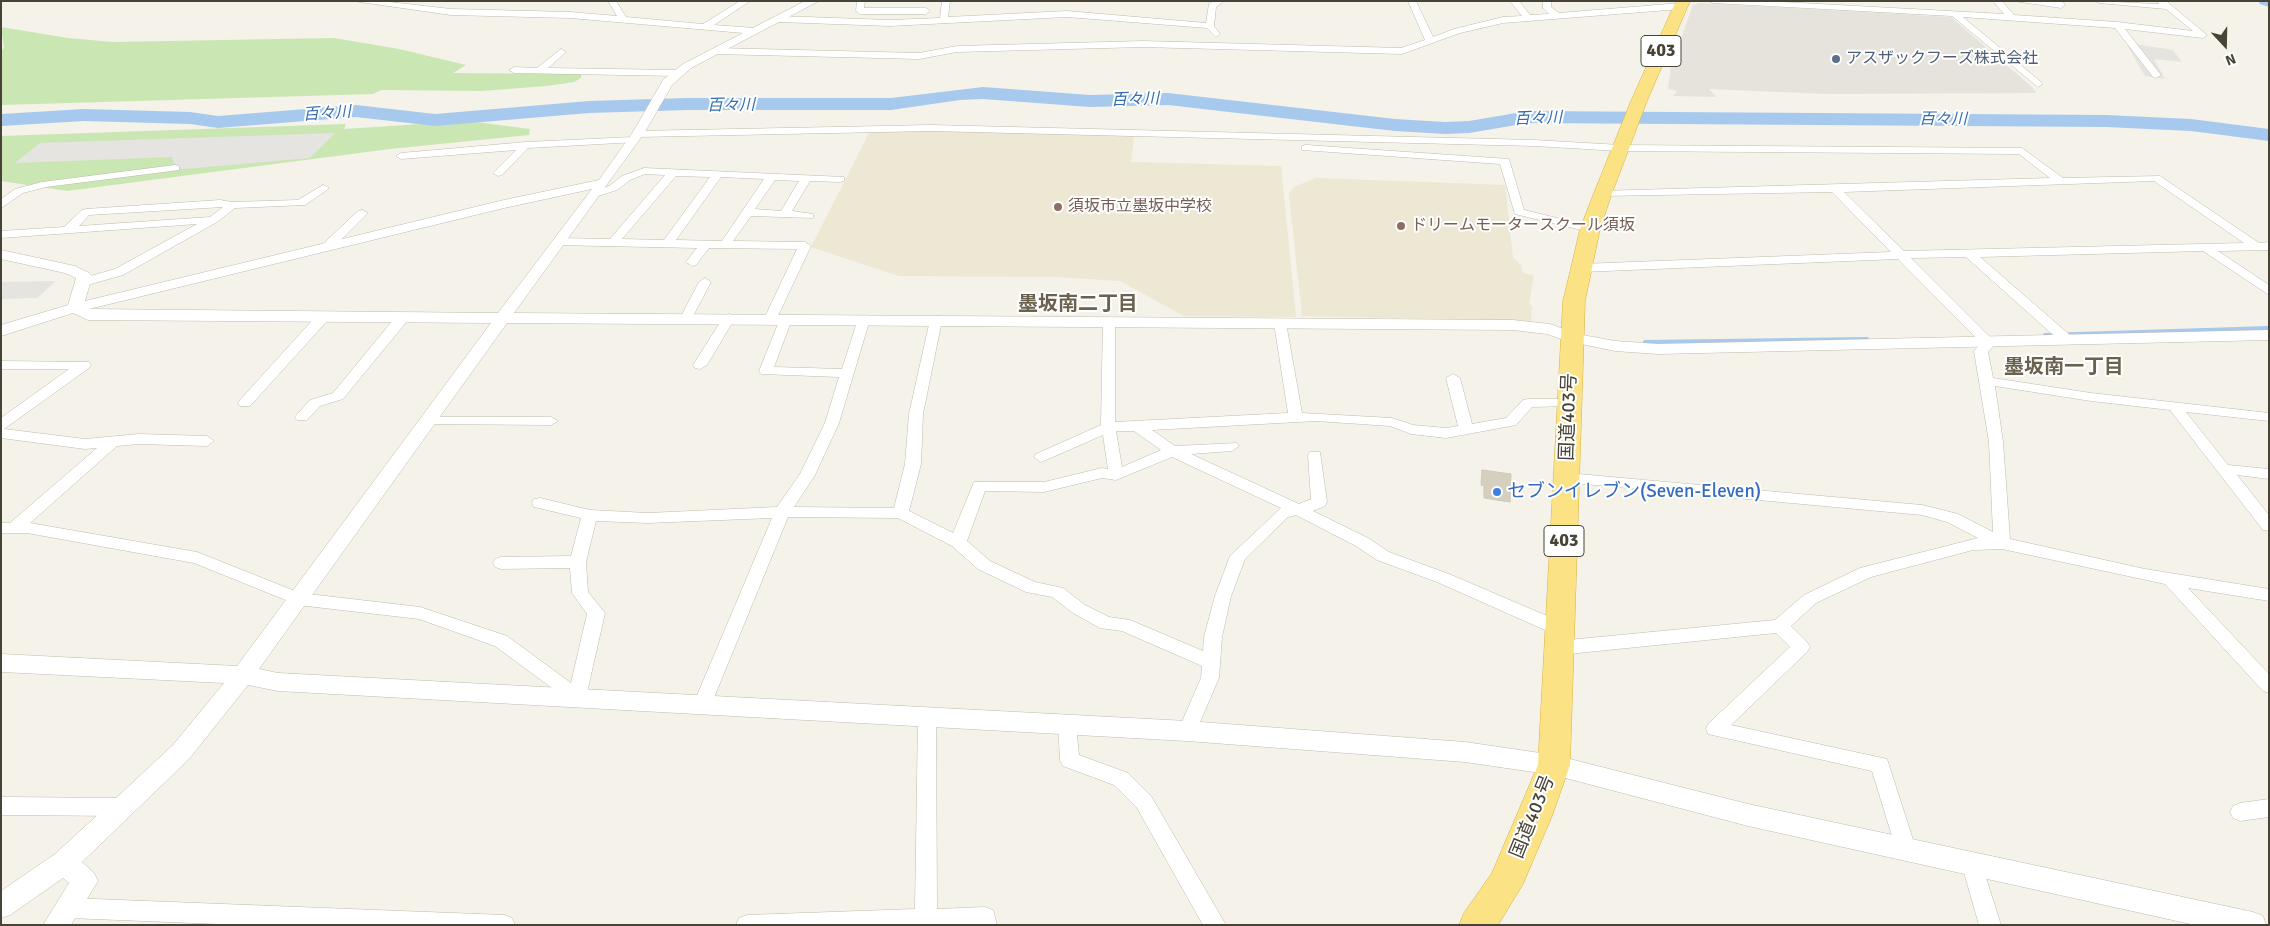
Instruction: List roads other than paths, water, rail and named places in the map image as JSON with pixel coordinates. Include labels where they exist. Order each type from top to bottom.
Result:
[{"type":"highway","name":"国道403号","points":[[1477,925],[1505,884],[1535,816],[1554,765],[1574,301],[1581,268],[1590,229],[1603,193],[1639,101],[1682,3]]},
{"type":"street","points":[[357,1],[451,12],[622,19],[754,31]]},
{"type":"street","points":[[612,1],[622,19]]},
{"type":"street","points":[[706,26],[746,1]]},
{"type":"street","points":[[1,906],[64,862],[181,752],[243,675],[426,421],[560,242],[636,136],[667,84],[678,73],[715,51],[814,1]]},
{"type":"street","points":[[861,1],[860,11],[944,15],[1067,14],[1210,26]]},
{"type":"street","points":[[944,15],[946,1]]},
{"type":"street","points":[[1220,1],[1212,6],[1210,26],[1224,45]]},
{"type":"street","points":[[1412,1],[1418,10],[1430,41]]},
{"type":"street","points":[[1514,1],[1528,18]]},
{"type":"street","points":[[1547,1],[1547,8],[1557,16]]},
{"type":"street","points":[[1713,1],[2011,17],[2117,25],[2202,35],[2164,4],[2099,1]]},
{"type":"street","points":[[1998,1],[2011,17]]},
{"type":"street","points":[[2018,1],[2060,5],[2058,1]]},
{"type":"street","points":[[715,51],[919,56],[957,49],[1143,44],[1402,51],[1482,25],[1528,18],[1682,3]]},
{"type":"street","points":[[1954,14],[2038,84]]},
{"type":"street","points":[[778,19],[890,22],[944,15]]},
{"type":"street","points":[[2117,25],[2156,75]]},
{"type":"street","points":[[540,70],[560,55]]},
{"type":"street","points":[[514,70],[678,73]]},
{"type":"street","points":[[401,156],[463,149],[636,136],[931,128],[1534,143],[1621,147],[2022,151],[2060,182]]},
{"type":"street","points":[[498,174],[526,145]]},
{"type":"street","points":[[1306,148],[1504,161],[1519,212],[1590,229]]},
{"type":"street","points":[[449,164],[463,149]]},
{"type":"street","points":[[1,205],[19,191],[46,184],[174,168]]},
{"type":"street","points":[[1,332],[18,324],[75,308],[504,204],[598,188],[613,188],[626,178],[644,171],[840,179]]},
{"type":"street","points":[[612,243],[673,172]]},
{"type":"street","points":[[667,244],[718,174]]},
{"type":"street","points":[[724,245],[772,176]]},
{"type":"street","points":[[784,214],[806,178]]},
{"type":"street","points":[[1603,193],[1835,189],[2156,178],[2256,246]]},
{"type":"street","points":[[1,188],[19,191]]},
{"type":"street","points":[[68,230],[86,212],[220,203],[232,205],[301,203],[323,188]]},
{"type":"street","points":[[1835,189],[1989,343]]},
{"type":"street","points":[[84,282],[119,272],[213,220],[232,205]]},
{"type":"street","points":[[747,212],[808,216]]},
{"type":"street","points":[[327,247],[362,214]]},
{"type":"street","points":[[1,235],[213,220]]},
{"type":"street","points":[[560,242],[805,246],[778,319],[766,371],[848,373]]},
{"type":"street","points":[[692,262],[704,245]]},
{"type":"street","points":[[1581,268],[1900,255],[2269,246]]},
{"type":"street","points":[[2205,247],[2269,291]]},
{"type":"street","points":[[1,254],[70,269],[84,276],[84,282],[75,308]]},
{"type":"street","points":[[1970,254],[2066,339]]},
{"type":"street","points":[[686,318],[705,282]]},
{"type":"street","points":[[75,308],[88,315],[729,318],[1512,325],[1550,329],[1573,338],[1615,346],[1658,349],[1989,343],[2066,339],[2269,335]]},
{"type":"street","points":[[245,403],[323,317]]},
{"type":"street","points":[[302,417],[315,403],[338,396],[403,317]]},
{"type":"street","points":[[700,365],[729,318]]},
{"type":"street","points":[[702,705],[782,512],[806,475],[832,423],[864,320]]},
{"type":"street","points":[[901,513],[913,464],[916,414],[936,320]]},
{"type":"street","points":[[1109,321],[1109,428],[1116,475]]},
{"type":"street","points":[[1280,323],[1296,418]]},
{"type":"street","points":[[1989,343],[1981,352],[1996,442],[2002,543]]},
{"type":"street","points":[[1,365],[84,365],[1,424]]},
{"type":"street","points":[[1452,378],[1466,430]]},
{"type":"street","points":[[1987,381],[2091,397],[2269,417]]},
{"type":"street","points":[[1041,457],[1109,428],[1296,418],[1360,419],[1392,422],[1411,429],[1446,433],[1511,422],[1528,403],[1569,402]]},
{"type":"street","points":[[2174,406],[2269,526]]},
{"type":"street","points":[[426,421],[551,421]]},
{"type":"street","points":[[1137,426],[1172,451],[1298,510],[1362,542],[1383,556],[1443,578],[1559,638],[1780,626],[1810,598],[1866,572],[1973,544],[2002,543]]},
{"type":"street","points":[[1,433],[84,444],[139,439],[206,441]]},
{"type":"street","points":[[8,528],[112,442]]},
{"type":"street","points":[[958,542],[979,486],[1044,488],[1102,473],[1116,475],[1172,451],[1232,446]]},
{"type":"street","points":[[1187,731],[1210,678],[1215,628],[1223,596],[1238,556],[1283,513],[1298,510],[1319,502],[1315,455]]},
{"type":"street","points":[[2225,469],[2269,474]]},
{"type":"street","points":[[1567,478],[1922,510],[1952,518],[2002,543],[2171,580],[2269,595]]},
{"type":"street","points":[[540,503],[590,515],[648,518],[782,512],[901,513],[958,542],[984,565],[1032,588],[1057,592],[1079,609],[1106,623],[1124,625],[1211,662]]},
{"type":"street","points":[[577,697],[596,613],[580,593],[578,562],[590,515]]},
{"type":"street","points":[[8,528],[27,528],[197,558],[298,599],[420,613],[501,641],[577,697]]},
{"type":"street","points":[[500,563],[578,562]]},
{"type":"street","points":[[2171,580],[2269,686]]},
{"type":"street","points":[[1780,626],[1800,647],[1715,729],[1880,765],[1906,849]]},
{"type":"street","points":[[1,663],[243,675],[278,682],[1187,731],[1465,752],[1554,765],[1748,815],[1971,862],[2253,925]]},
{"type":"street","points":[[926,919],[927,718]]},
{"type":"street","points":[[1067,725],[1070,760],[1121,779],[1144,802],[1215,925]]},
{"type":"street","points":[[1,806],[124,807]]},
{"type":"street","points":[[2240,812],[2269,808]]},
{"type":"street","points":[[62,916],[85,881],[64,862]]},
{"type":"street","points":[[1971,862],[1990,925]]},
{"type":"street","points":[[62,916],[504,925]]},
{"type":"street","points":[[747,925],[986,917],[986,925]]},
{"type":"waterway","name":"百々川","points":[[1,120],[84,115],[190,118],[218,122],[356,111],[435,120],[589,107],[687,104],[891,104],[960,94],[983,93],[1090,101],[1168,99],[1395,125],[1445,128],[1469,127],[1528,117],[2106,121],[2191,125],[2269,135]]},
{"type":"waterway","points":[[2045,335],[2269,328]]},
{"type":"waterway","points":[[1645,342],[1867,339]]},
{"type":"place","name":"アスザックフーズ株式会社","points":[[1836,59]]},
{"type":"place","name":"須坂市立墨坂中学校","points":[[1058,207]]},
{"type":"place","name":"ドリームモータースクール須坂","points":[[1401,226]]},
{"type":"place","name":"セブンイレブン(Seven-Eleven)","points":[[1497,492]]},
{"type":"district","name":"墨坂南二丁目","points":[[1078,305]]},
{"type":"district","name":"墨坂南一丁目","points":[[2064,368]]}]
